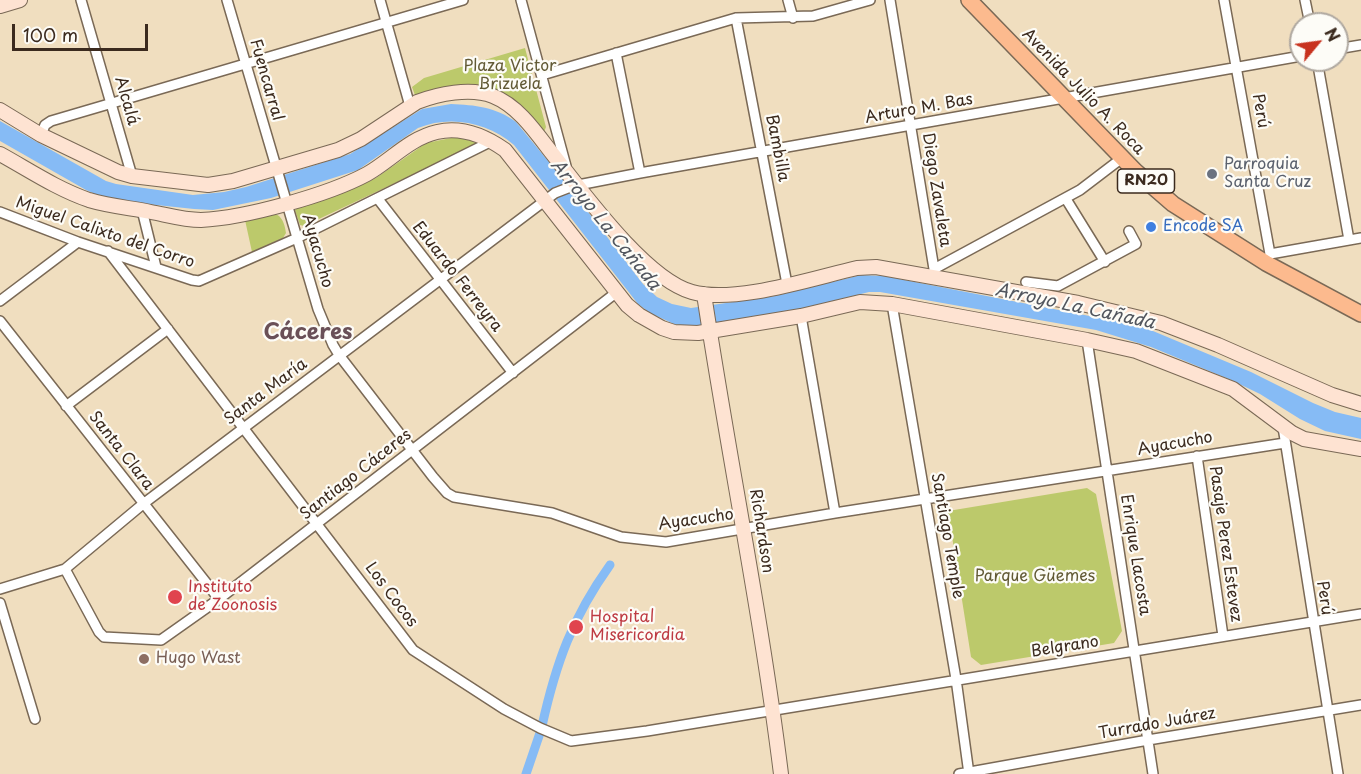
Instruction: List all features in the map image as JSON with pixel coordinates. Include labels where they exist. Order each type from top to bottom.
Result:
[{"type":"main road","points":[[0,6],[20,0]]},
{"type":"main road","name":"Avenida Julio A. Roca","points":[[969,0],[1122,158],[1173,204],[1361,314]]},
{"type":"main road","points":[[0,110],[41,135],[108,168],[132,176],[208,185],[278,172],[350,145],[410,106],[427,99],[452,94],[490,95],[513,108],[539,136],[575,185],[630,248],[656,272],[681,288],[705,299],[857,268],[876,267],[933,273],[1161,323],[1218,345],[1332,395],[1361,404]]},
{"type":"main road","points":[[0,154],[80,197],[199,220],[227,217],[345,184],[368,174],[427,135],[438,131],[459,130],[492,141],[510,156],[550,196],[617,292],[639,315],[662,328],[681,332],[801,316],[861,302],[892,304],[1087,340],[1150,356],[1222,384],[1241,394],[1283,427],[1305,439],[1361,448]]},
{"type":"main road","name":"Richardson","points":[[705,299],[744,528],[781,774]]},
{"type":"street","name":"Alcalá","points":[[81,0],[132,176]]},
{"type":"street","name":"Fuencarral","points":[[227,0],[278,172]]},
{"type":"street","points":[[380,0],[410,106]]},
{"type":"street","points":[[41,135],[45,125],[51,120],[463,0]]},
{"type":"street","points":[[521,0],[567,172]]},
{"type":"street","points":[[788,0],[793,18]]},
{"type":"street","points":[[542,75],[736,18],[813,16],[870,0]]},
{"type":"street","name":"Diego Zavaleta","points":[[890,0],[933,273]]},
{"type":"street","name":"Perú","points":[[1224,0],[1268,259]]},
{"type":"street","name":"Bambilla","points":[[736,18],[787,284]]},
{"type":"street","points":[[616,53],[640,173]]},
{"type":"street","name":"Arturo M. Bas","points":[[550,196],[575,185],[1289,58]]},
{"type":"street","points":[[1319,72],[1349,240]]},
{"type":"street","name":"Miguel Calixto del Corro","points":[[0,212],[78,242],[199,281],[297,238],[492,141]]},
{"type":"street","points":[[933,273],[1066,199],[1091,183],[1122,158]]},
{"type":"street","name":"Ayacucho","points":[[278,172],[318,309],[333,345],[447,493],[454,497],[552,513],[621,537],[666,542],[835,513],[1285,443]]},
{"type":"street","name":"Santa María","points":[[65,568],[143,504],[550,196]]},
{"type":"street","name":"Eduardo Ferreyra","points":[[378,199],[513,373]]},
{"type":"street","points":[[1066,199],[1105,262]]},
{"type":"street","points":[[142,210],[156,267]]},
{"type":"street","points":[[1026,282],[1058,286],[1136,244],[1129,231]]},
{"type":"street","points":[[1268,259],[1361,238]]},
{"type":"street","points":[[0,301],[78,242]]},
{"type":"street","name":"Los Cocos","points":[[108,251],[413,650],[504,709],[571,741],[773,710]]},
{"type":"street","name":"Santiago Cáceres","points":[[65,568],[99,632],[104,637],[161,640],[219,599],[617,292]]},
{"type":"street","name":"Santiago Temple","points":[[892,304],[956,679],[969,773]]},
{"type":"street","points":[[801,316],[835,513]]},
{"type":"street","name":"Santa Clara","points":[[0,321],[219,599]]},
{"type":"street","points":[[66,406],[168,329]]},
{"type":"street","name":"Enrique Lacosta","points":[[1087,340],[1153,774]]},
{"type":"street","name":"Perú","points":[[1283,427],[1326,711],[1338,774]]},
{"type":"street","name":"Pasaje Perez Estevez","points":[[1197,456],[1223,636]]},
{"type":"street","points":[[0,589],[65,568]]},
{"type":"street","points":[[0,603],[35,719]]},
{"type":"street","name":"Belgrano","points":[[773,710],[1361,614]]},
{"type":"street","name":"Turrado Juárez","points":[[959,774],[1361,705]]},
{"type":"green space","name":"Plaza Victor Brizuela","points":[[525,48],[546,127],[544,132],[494,93],[416,98],[412,87],[424,78]]},
{"type":"green space","points":[[456,137],[480,143],[304,226],[300,225],[295,210],[300,205],[334,196],[376,178],[426,143]]},
{"type":"green space","points":[[273,214],[281,218],[286,233],[283,238],[252,252],[245,220]]},
{"type":"green space","name":"Parque Güemes","points":[[1087,488],[1096,494],[1122,631],[1114,643],[981,665],[971,657],[948,511]]},
{"type":"water","points":[[451,104],[485,108],[501,113],[516,122],[563,179],[643,284],[657,297],[672,304],[691,308],[775,296],[861,275],[884,276],[1141,326],[1251,372],[1313,403],[1335,412],[1361,418],[1361,439],[1325,431],[1231,380],[1151,347],[1096,330],[880,292],[869,292],[781,314],[700,328],[674,324],[650,313],[638,304],[514,145],[492,131],[468,123],[443,122],[418,128],[358,170],[271,198],[213,210],[109,200],[86,190],[0,141],[0,121],[106,181],[193,195],[246,187],[350,154],[422,109]]},
{"type":"waterway","points":[[542,726],[553,682],[575,623],[610,565]]},
{"type":"waterway","points":[[526,774],[541,730]]},
{"type":"place","name":"Parroquia Santa Cruz","points":[[1212,174]]},
{"type":"place","name":"Encode SA","points":[[1151,227]]},
{"type":"place","name":"Instituto de Zoonosis","points":[[175,597]]},
{"type":"place","name":"Hospital Misericordia","points":[[576,627]]},
{"type":"place","name":"Hugo Wast","points":[[144,659]]},
{"type":"district","name":"Cáceres","points":[[308,333]]},
{"type":"water label","name":"Arroyo La Cañada","points":[[605,225]]},
{"type":"water label","name":"Arroyo La Cañada","points":[[1075,307]]}]
